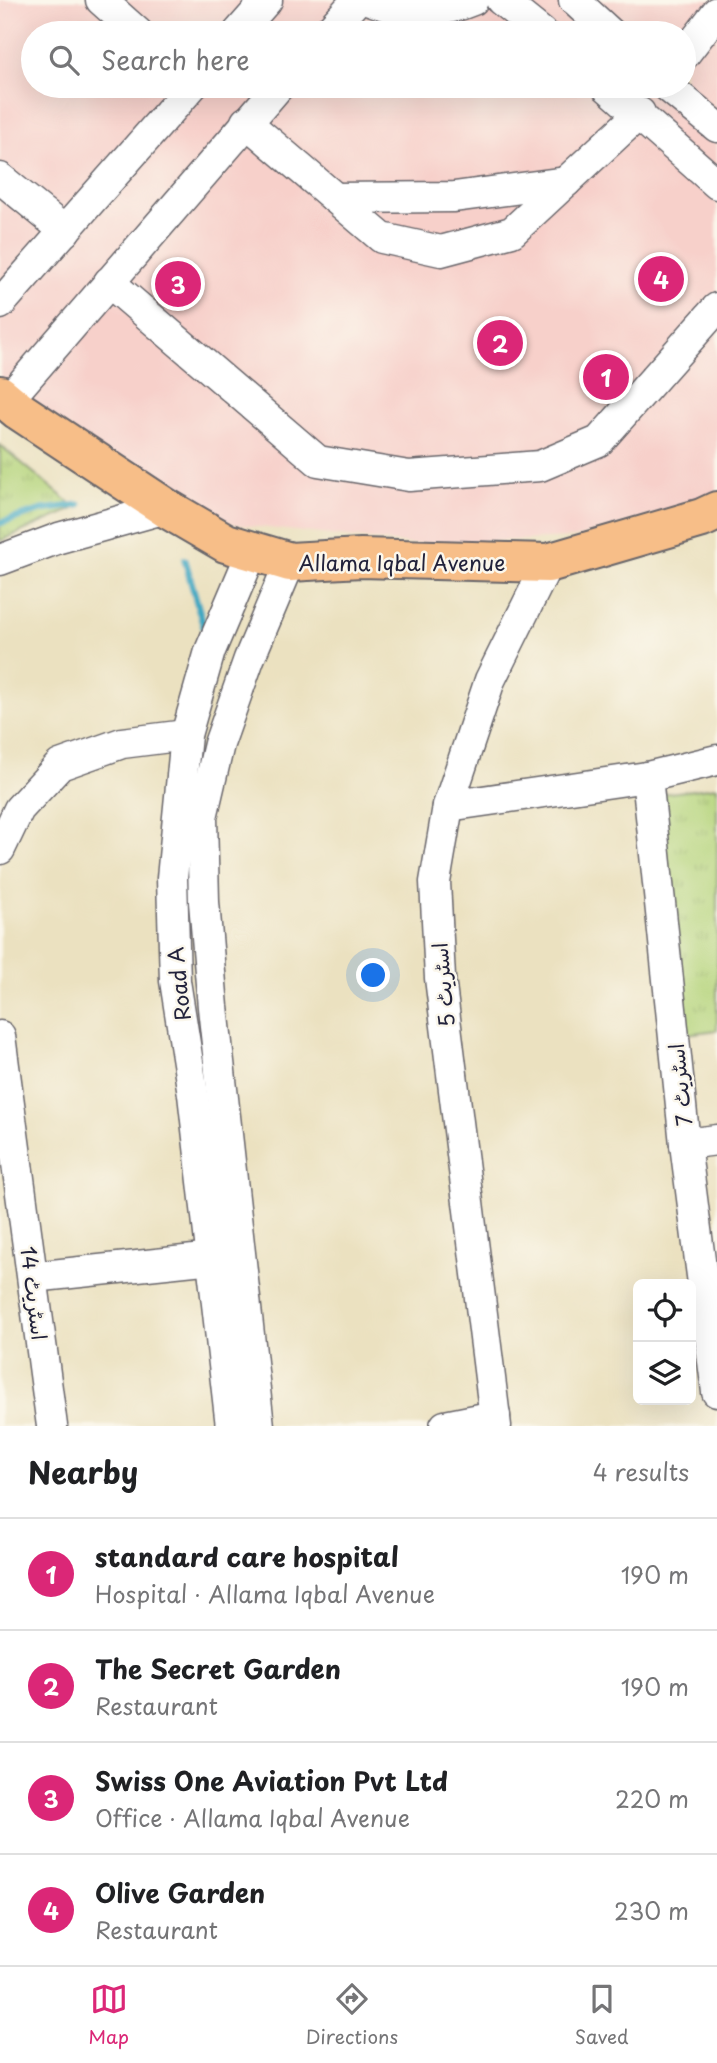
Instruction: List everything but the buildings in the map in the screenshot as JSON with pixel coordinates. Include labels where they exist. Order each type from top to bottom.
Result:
[{"type":"main road","name":"Allama Iqbal Avenue","points":[[3,398],[166,508],[226,542],[290,562],[361,558],[548,563],[712,516]]},
{"type":"street","points":[[101,0],[131,20]]},
{"type":"street","points":[[249,21],[267,0]]},
{"type":"street","points":[[338,21],[357,0]]},
{"type":"street","points":[[370,0],[392,8],[426,12],[460,6],[472,0]]},
{"type":"street","points":[[501,0],[527,21]]},
{"type":"street","points":[[574,0],[597,21]]},
{"type":"street","points":[[696,39],[717,12]]},
{"type":"street","points":[[0,304],[181,98]]},
{"type":"street","points":[[3,398],[268,98]]},
{"type":"street","points":[[621,98],[717,184]]},
{"type":"street","points":[[682,98],[717,127]]},
{"type":"street","points":[[246,122],[382,238],[441,251],[512,232],[640,113]]},
{"type":"street","points":[[0,178],[65,231]]},
{"type":"street","points":[[335,198],[454,197],[566,182]]},
{"type":"street","points":[[108,282],[318,461],[409,476],[540,466],[599,441],[717,308]]},
{"type":"street","points":[[0,560],[59,538],[166,508]]},
{"type":"street","name":"Road A","points":[[232,1426],[193,1094],[175,981],[172,878],[186,735],[210,651],[252,552]]},
{"type":"street","name":"Road A","points":[[259,1426],[211,993],[204,902],[202,817],[223,732],[249,659],[290,562]]},
{"type":"street","name":"اسٹریٹ 5","points":[[496,1421],[440,978],[435,883],[449,806],[490,680],[548,563]]},
{"type":"street","points":[[0,849],[19,809],[60,765],[122,743],[186,735]]},
{"type":"street","points":[[449,806],[647,778],[717,760]]},
{"type":"street","name":"اسٹریٹ 7","points":[[647,778],[685,1144],[716,1379]]},
{"type":"street","name":"اسٹریٹ 14","points":[[0,1036],[52,1426]]},
{"type":"street","points":[[685,1144],[717,1140]]},
{"type":"street","points":[[33,1277],[213,1258]]},
{"type":"street","points":[[445,1426],[496,1421]]},
{"type":"shaded area","points":[[0,0],[717,0],[717,492],[638,520],[575,538],[410,544],[233,524],[154,487],[0,379]]},
{"type":"green space","points":[[0,445],[76,508],[0,541]]},
{"type":"green space","points":[[717,787],[717,1030],[679,1035],[653,795]]},
{"type":"waterway","points":[[0,523],[42,510],[79,505]]},
{"type":"waterway","points":[[185,560],[206,635]]},
{"type":"waterway","points":[[187,909],[189,872]]},
{"type":"place","name":"Olive Garden","points":[[661,279]]},
{"type":"place","name":"Swiss One Aviation Pvt Ltd","points":[[178,284]]},
{"type":"place","name":"The Secret Garden","points":[[500,343]]},
{"type":"place","name":"standard care hospital","points":[[606,377]]}]
